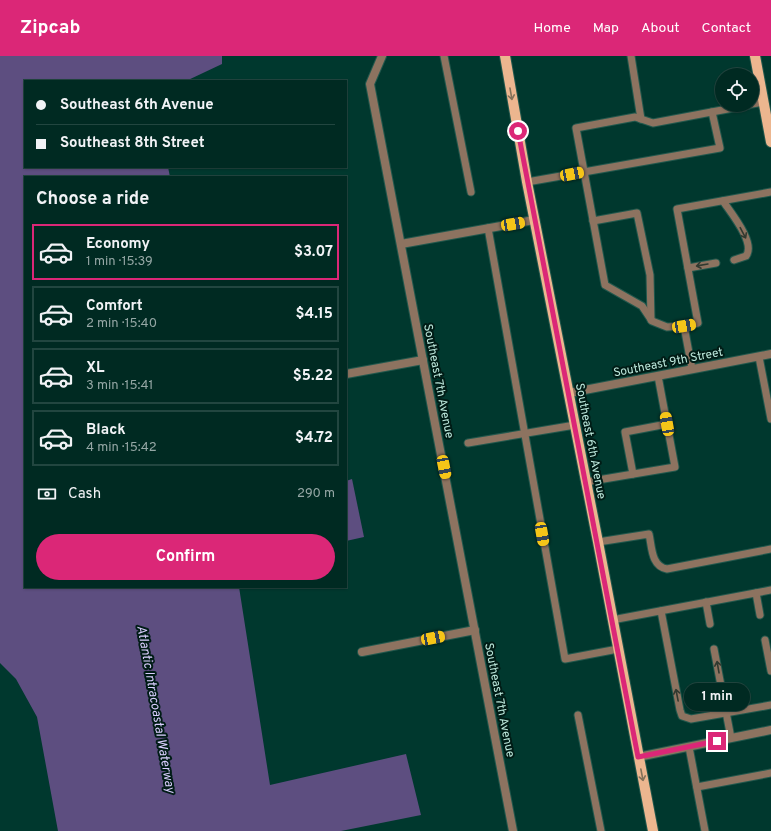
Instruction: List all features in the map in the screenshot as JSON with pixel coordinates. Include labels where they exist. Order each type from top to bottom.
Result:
[{"type":"main road","name":"Southeast 6th Avenue","points":[[505,56],[534,220],[569,393],[653,831]]},
{"type":"main road","points":[[755,56],[771,142]]},
{"type":"street","name":"Southeast 7th Avenue","points":[[382,56],[370,84],[513,831]]},
{"type":"street","points":[[401,244],[534,220]]},
{"type":"street","name":"Southeast 9th Street","points":[[569,393],[771,354]]},
{"type":"street","points":[[347,374],[423,360]]},
{"type":"street","points":[[362,652],[475,630]]},
{"type":"street","points":[[638,757],[771,730]]},
{"type":"lane","points":[[444,56],[471,192]]},
{"type":"lane","points":[[630,57],[641,119]]},
{"type":"lane","points":[[759,103],[764,102]]},
{"type":"lane","points":[[715,111],[652,123],[635,117],[576,128],[605,285],[642,306],[652,321],[667,327],[698,323],[677,209],[771,192]]},
{"type":"lane","points":[[527,182],[720,148],[712,112]]},
{"type":"lane","points":[[723,201],[745,234],[749,248],[746,256],[734,260]]},
{"type":"lane","points":[[593,221],[638,213],[650,275],[652,321]]},
{"type":"lane","points":[[488,228],[565,659],[618,649]]},
{"type":"lane","points":[[688,268],[716,263]]},
{"type":"lane","points":[[684,326],[692,369]]},
{"type":"lane","points":[[759,357],[771,419]]},
{"type":"lane","points":[[586,482],[675,466],[658,376]]},
{"type":"lane","points":[[633,474],[624,432],[667,424]]},
{"type":"lane","points":[[468,444],[575,425]]},
{"type":"lane","points":[[598,542],[649,534],[655,562],[662,568],[667,569],[771,549]]},
{"type":"lane","points":[[612,620],[771,590]]},
{"type":"lane","points":[[756,593],[760,615]]},
{"type":"lane","points":[[706,602],[710,624]]},
{"type":"lane","points":[[661,611],[682,716],[691,719],[771,705]]},
{"type":"lane","points":[[765,640],[771,671]]},
{"type":"lane","points":[[714,649],[731,738]]},
{"type":"lane","points":[[578,715],[600,831]]},
{"type":"lane","points":[[689,747],[705,831]]},
{"type":"lane","points":[[696,787],[771,773]]},
{"type":"water","name":"Atlantic Intracoastal Waterway","points":[[0,56],[222,56],[222,64],[188,80],[24,80],[24,168],[168,168],[170,176],[24,176],[24,588],[239,588],[270,785],[406,754],[421,815],[341,831],[58,831],[37,717],[16,679],[0,663]]},
{"type":"water","points":[[352,479],[364,537],[347,541],[347,481]]},
{"type":"route","points":[[518,131],[638,757],[717,741]]}]
